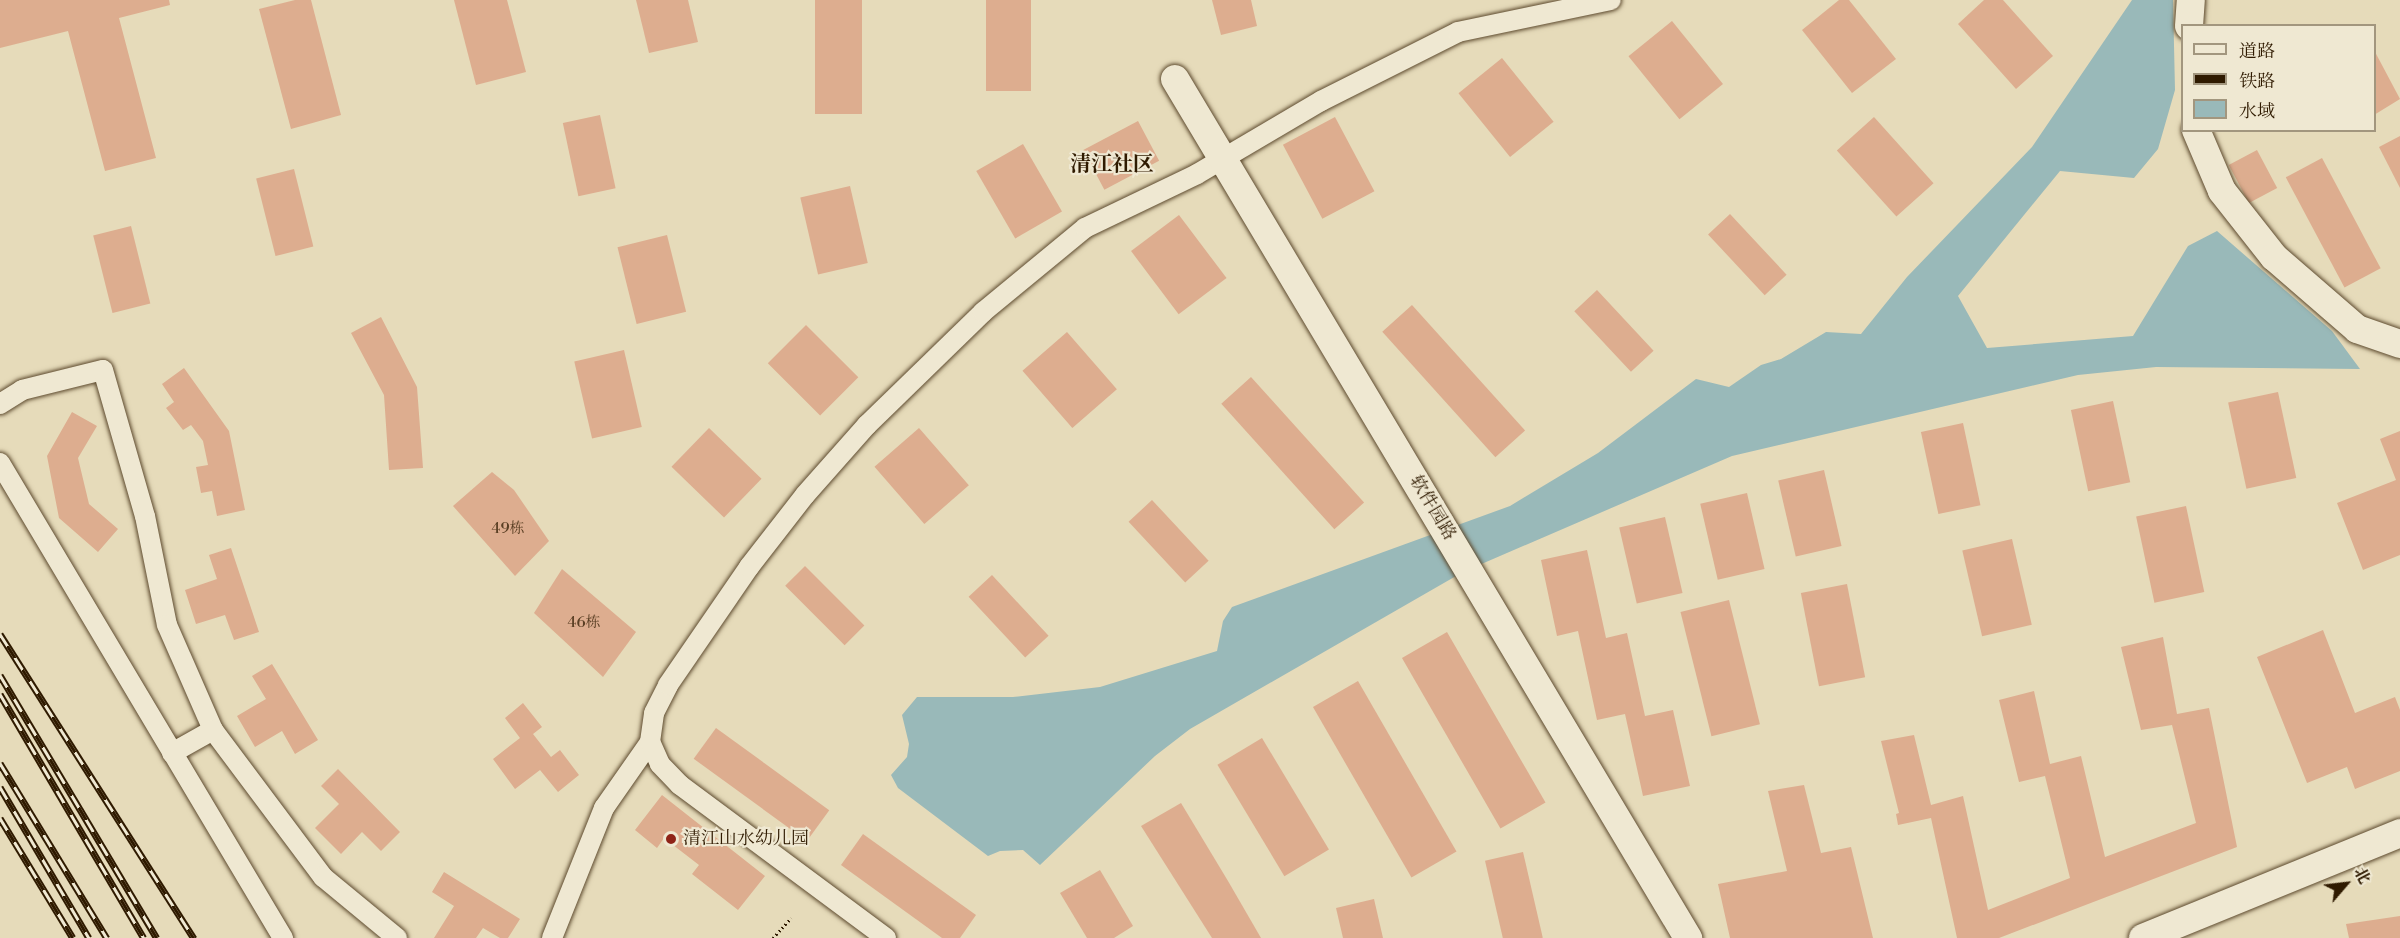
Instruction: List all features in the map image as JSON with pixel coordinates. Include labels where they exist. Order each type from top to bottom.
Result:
[{"type":"main road","points":[[2189,24],[2191,0]]},
{"type":"main road","name":"软件园路","points":[[1176,79],[1688,938]]},
{"type":"main road","points":[[2197,132],[2222,190],[2274,257],[2357,329],[2400,345]]},
{"type":"main road","points":[[2143,938],[2178,931],[2400,833]]},
{"type":"street","points":[[552,938],[604,808],[650,742],[654,713],[668,685],[742,576],[805,495],[867,425],[983,312],[1060,246],[1085,228],[1197,174],[1321,101],[1458,32],[1611,0]]},
{"type":"street","points":[[0,404],[22,390],[103,370],[145,516],[167,625],[213,730],[323,877],[397,938]]},
{"type":"street","points":[[0,463],[283,938]]},
{"type":"street","points":[[172,753],[213,730]]},
{"type":"street","points":[[650,742],[660,764],[680,785],[886,938]]},
{"type":"path","points":[[773,938],[791,918]]},
{"type":"water","points":[[2132,0],[2173,0],[2175,90],[2158,149],[2134,178],[2060,171],[1958,296],[1987,348],[2133,336],[2188,246],[2217,231],[2332,331],[2360,369],[2156,367],[2078,375],[1732,456],[1463,572],[1190,729],[1155,756],[1040,865],[1023,850],[1000,851],[988,856],[898,788],[891,775],[907,757],[909,744],[902,715],[917,697],[1013,697],[1100,687],[1217,651],[1223,621],[1232,607],[1510,506],[1598,453],[1696,379],[1729,387],[1761,365],[1781,359],[1826,332],[1861,334],[1907,277],[2032,147]]},
{"type":"building","points":[[0,0],[169,0],[170,5],[119,18],[156,158],[105,171],[68,31],[0,48]]},
{"type":"building","points":[[295,0],[311,0],[341,115],[291,129],[259,9]]},
{"type":"building","points":[[454,0],[507,0],[526,72],[476,85]]},
{"type":"building","points":[[636,0],[688,0],[698,42],[649,53]]},
{"type":"building","points":[[815,0],[862,0],[862,114],[815,114]]},
{"type":"building","points":[[986,0],[1031,0],[1031,91],[986,91]]},
{"type":"building","points":[[1212,0],[1251,0],[1257,26],[1221,35]]},
{"type":"building","points":[[1839,0],[1849,0],[1896,59],[1852,93],[1802,30]]},
{"type":"building","points":[[1984,0],[2003,0],[2053,56],[2016,89],[1958,24]]},
{"type":"building","points":[[1672,21],[1723,84],[1679,119],[1628,56]]},
{"type":"building","points":[[2376,54],[2400,99],[2376,114]]},
{"type":"building","points":[[1502,58],[1554,122],[1510,157],[1458,93]]},
{"type":"building","points":[[600,115],[616,188],[578,196],[563,123]]},
{"type":"building","points":[[1335,117],[1374,191],[1322,219],[1283,145]]},
{"type":"building","points":[[1874,117],[1934,183],[1896,217],[1837,150]]},
{"type":"building","points":[[1138,121],[1159,161],[1104,190],[1083,150]]},
{"type":"building","points":[[2400,136],[2400,188],[2379,147]]},
{"type":"building","points":[[1023,144],[1062,212],[1015,239],[976,171]]},
{"type":"building","points":[[2257,150],[2277,188],[2249,203],[2229,165]]},
{"type":"building","points":[[2322,158],[2381,268],[2344,288],[2286,177]]},
{"type":"building","points":[[294,169],[313,247],[276,256],[256,178]]},
{"type":"building","points":[[850,186],[868,263],[818,274],[800,197]]},
{"type":"building","points":[[1730,214],[1787,275],[1765,295],[1708,234]]},
{"type":"building","points":[[1179,215],[1227,278],[1179,314],[1131,251]]},
{"type":"building","points":[[131,226],[150,304],[113,313],[93,235]]},
{"type":"building","points":[[667,235],[686,312],[637,324],[618,247]]},
{"type":"building","points":[[1597,290],[1654,351],[1631,372],[1574,311]]},
{"type":"building","points":[[1412,305],[1525,431],[1495,457],[1382,332]]},
{"type":"building","points":[[381,317],[417,387],[423,468],[389,470],[384,395],[351,333]]},
{"type":"building","points":[[806,325],[858,377],[820,416],[768,363]]},
{"type":"building","points":[[1067,332],[1117,389],[1072,428],[1022,371]]},
{"type":"building","points":[[624,350],[642,427],[592,438],[574,361]]},
{"type":"building","points":[[184,368],[229,431],[245,510],[217,516],[212,491],[201,493],[196,467],[208,465],[203,441],[191,425],[183,430],[166,408],[174,402],[162,384]]},
{"type":"building","points":[[1251,377],[1364,503],[1334,529],[1221,404]]},
{"type":"building","points":[[2278,392],[2296,478],[2246,489],[2228,403]]},
{"type":"building","points":[[2113,401],[2130,482],[2088,491],[2071,410]]},
{"type":"building","points":[[72,412],[97,426],[78,458],[89,504],[118,529],[98,552],[59,518],[47,456]]},
{"type":"building","points":[[1963,423],[1980,505],[1938,514],[1921,432]]},
{"type":"building","points":[[709,428],[762,479],[724,518],[671,467]]},
{"type":"building","points":[[919,428],[969,485],[924,524],[874,467]]},
{"type":"building","points":[[2400,431],[2400,555],[2363,570],[2337,503],[2396,480],[2380,439]]},
{"type":"building","points":[[1824,470],[1842,546],[1796,557],[1778,481]]},
{"type":"building","points":[[492,472],[514,490],[549,541],[515,576],[453,506]]},
{"type":"building","points":[[1747,493],[1765,569],[1718,580],[1700,504]]},
{"type":"building","points":[[1152,500],[1209,561],[1185,583],[1129,522]]},
{"type":"building","points":[[2186,506],[2204,592],[2154,603],[2136,517]]},
{"type":"building","points":[[1665,517],[1683,593],[1637,604],[1619,528]]},
{"type":"building","points":[[2012,539],[2032,625],[1982,636],[1962,550]]},
{"type":"building","points":[[231,548],[259,632],[234,640],[225,615],[196,624],[185,590],[217,579],[209,555]]},
{"type":"building","points":[[1587,550],[1606,638],[1627,633],[1645,716],[1673,710],[1690,786],[1643,796],[1625,714],[1597,720],[1578,631],[1557,636],[1541,560]]},
{"type":"building","points":[[805,566],[864,625],[845,645],[785,586]]},
{"type":"building","points":[[562,569],[636,632],[603,677],[534,613]]},
{"type":"building","points":[[992,575],[1049,636],[1025,658],[969,597]]},
{"type":"building","points":[[1847,584],[1865,677],[1819,686],[1801,593]]},
{"type":"building","points":[[1729,600],[1760,724],[1711,736],[1680,612]]},
{"type":"building","points":[[2323,630],[2355,713],[2395,697],[2400,710],[2400,771],[2355,789],[2347,767],[2307,783],[2257,657]]},
{"type":"building","points":[[1447,632],[1546,803],[1500,829],[1402,658]]},
{"type":"building","points":[[2163,637],[2177,714],[2209,708],[2237,847],[1999,938],[1957,938],[1931,818],[1898,825],[1896,814],[1899,813],[1881,741],[1914,735],[1931,805],[1963,796],[1988,910],[2070,878],[2045,776],[2019,782],[1999,700],[2034,691],[2050,764],[2081,756],[2105,857],[2196,823],[2172,725],[2141,730],[2121,647]]},
{"type":"building","points":[[272,664],[318,740],[295,754],[282,731],[255,747],[237,716],[266,699],[252,676]]},
{"type":"building","points":[[1358,681],[1457,852],[1411,878],[1313,707]]},
{"type":"building","points":[[523,703],[542,727],[533,734],[551,757],[560,750],[579,775],[558,792],[540,770],[515,789],[493,759],[520,738],[505,718]]},
{"type":"building","points":[[716,728],[829,810],[807,841],[694,759]]},
{"type":"building","points":[[1262,738],[1329,849],[1284,876],[1217,765]]},
{"type":"building","points":[[338,769],[400,832],[381,851],[362,832],[341,854],[315,828],[339,804],[321,786]]},
{"type":"building","points":[[1804,785],[1821,853],[1851,847],[1873,938],[1730,938],[1718,884],[1787,871],[1768,791]]},
{"type":"building","points":[[662,795],[765,876],[738,910],[692,874],[699,865],[664,838],[657,848],[635,830]]},
{"type":"building","points":[[1181,803],[1261,938],[1212,938],[1141,826]]},
{"type":"building","points":[[863,834],[976,915],[960,938],[942,938],[841,865]]},
{"type":"building","points":[[1523,852],[1543,938],[1503,938],[1485,861]]},
{"type":"building","points":[[1100,870],[1133,926],[1114,938],[1087,938],[1060,893]]},
{"type":"building","points":[[444,872],[520,919],[508,938],[500,938],[483,928],[476,938],[434,938],[454,906],[432,892]]},
{"type":"building","points":[[1374,899],[1383,938],[1343,938],[1336,908]]},
{"type":"building","points":[[2400,916],[2400,938],[2349,938],[2346,924]]},
{"type":"railway","points":[[0,634],[194,938]]},
{"type":"railway","points":[[0,675],[157,938]]},
{"type":"railway","points":[[0,694],[144,938]]},
{"type":"railway","points":[[0,763],[107,938]]},
{"type":"railway","points":[[0,787],[89,938]]},
{"type":"railway","points":[[0,818],[73,938]]},
{"type":"place","name":"清江山水幼儿园","points":[[671,839]]},
{"type":"district","name":"清江社区","points":[[1112,165]]}]
